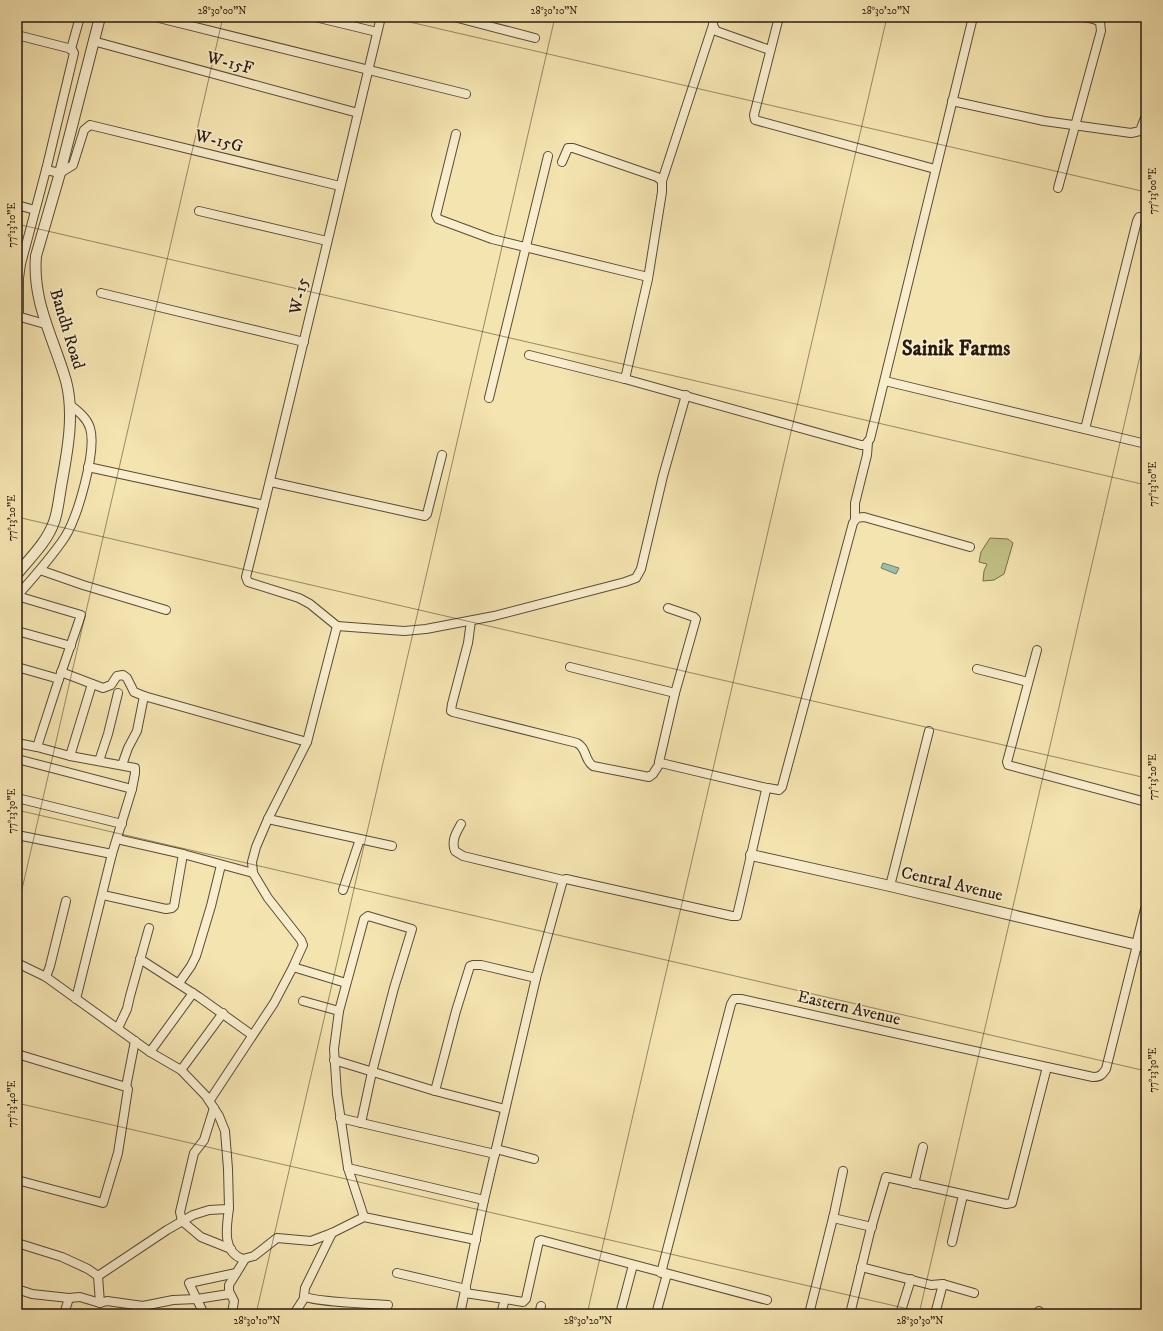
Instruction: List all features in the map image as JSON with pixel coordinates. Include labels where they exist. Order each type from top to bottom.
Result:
[{"type":"street","points":[[45,324],[18,316],[19,278],[21,264],[74,55],[71,49],[80,17]]},
{"type":"street","name":"Bandh Road","points":[[17,574],[40,546],[54,522],[65,464],[70,405],[66,381],[45,324],[37,289],[35,266],[36,256],[60,173],[100,17]]},
{"type":"street","points":[[155,17],[368,71],[466,94]]},
{"type":"street","points":[[315,17],[377,32]]},
{"type":"street","name":"W-15","points":[[337,626],[310,604],[299,598],[247,581],[246,577],[271,482],[381,17]]},
{"type":"street","points":[[454,17],[483,20],[535,38]]},
{"type":"street","points":[[779,17],[754,115],[755,120],[935,169]]},
{"type":"street","points":[[660,763],[768,788],[779,790],[782,787],[855,519],[855,503],[867,455],[868,442],[885,381],[935,169],[973,17]]},
{"type":"street","points":[[1058,188],[1101,31],[1100,22],[1094,18],[1084,17]]},
{"type":"street","points":[[713,21],[716,31],[720,34],[770,50]]},
{"type":"street","points":[[625,379],[648,277],[662,192],[662,181],[713,21]]},
{"type":"street","points":[[17,35],[71,49]]},
{"type":"street","name":"W-15F","points":[[93,41],[358,113]]},
{"type":"street","points":[[952,101],[1028,118],[1074,126],[1136,133],[1142,128],[1146,115]]},
{"type":"street","name":"W-15G","points":[[60,173],[73,165],[84,130],[90,125],[340,186]]},
{"type":"street","points":[[456,134],[436,215],[438,219],[471,232],[525,248],[648,277]]},
{"type":"street","points":[[562,162],[568,148],[573,148],[657,177],[662,181]]},
{"type":"street","points":[[488,398],[548,156]]},
{"type":"street","points":[[46,170],[60,173]]},
{"type":"street","points":[[17,205],[35,210]]},
{"type":"street","points":[[199,211],[327,242]]},
{"type":"street","points":[[1085,429],[1137,221],[1140,217],[1146,218]]},
{"type":"street","points":[[101,293],[304,342]]},
{"type":"street","points":[[529,356],[625,379],[861,445],[868,442]]},
{"type":"street","points":[[885,381],[1146,444]]},
{"type":"street","points":[[231,1249],[201,1237],[182,1221],[180,1208],[192,1158],[195,1151],[204,1140],[212,1104],[252,1036],[274,1003],[294,967],[302,948],[303,942],[268,898],[253,873],[252,862],[268,819],[307,742],[337,626],[404,631],[416,630],[471,621],[636,578],[641,569],[663,476],[686,396]]},
{"type":"street","points":[[37,747],[81,614],[17,596],[51,558],[66,535],[74,520],[82,495],[88,467],[91,442],[89,426],[78,410],[70,405]]},
{"type":"street","points":[[271,482],[425,516],[427,514],[442,455]]},
{"type":"street","points":[[88,467],[264,506]]},
{"type":"street","points":[[855,519],[864,517],[970,547]]},
{"type":"street","points":[[40,570],[83,585],[166,610]]},
{"type":"street","points":[[471,621],[468,643],[451,711],[577,743],[581,745],[588,762],[593,766],[649,777],[653,774],[660,763],[658,760],[696,619],[668,608]]},
{"type":"street","points":[[17,631],[71,646]]},
{"type":"street","points":[[1037,650],[1007,762],[1008,765],[1146,802]]},
{"type":"street","points":[[17,667],[60,675],[106,688],[111,685],[117,676],[123,675],[127,678],[134,692],[144,696],[307,742]]},
{"type":"street","points":[[570,667],[675,693]]},
{"type":"street","points":[[977,669],[1028,682]]},
{"type":"street","points":[[70,756],[92,684]]},
{"type":"street","points":[[99,761],[108,734],[118,693]]},
{"type":"street","points":[[122,765],[136,731],[144,696]]},
{"type":"street","points":[[890,886],[929,731]]},
{"type":"street","points":[[18,745],[37,747],[70,756],[135,768],[136,773],[132,789],[112,854],[76,999]]},
{"type":"street","points":[[17,759],[132,789]]},
{"type":"street","points":[[460,824],[453,842],[455,851],[458,854],[563,880],[566,879],[735,917],[738,914],[768,788]]},
{"type":"street","points":[[17,798],[122,824]]},
{"type":"street","points":[[268,819],[392,846]]},
{"type":"street","points":[[17,835],[112,854]]},
{"type":"street","points":[[117,839],[183,854],[253,873]]},
{"type":"street","points":[[343,890],[360,839]]},
{"type":"street","points":[[103,895],[166,910],[172,908],[174,906],[183,854]]},
{"type":"street","name":"Central Avenue","points":[[751,855],[890,886],[1142,946]]},
{"type":"street","points":[[179,983],[196,956],[221,864]]},
{"type":"street","points":[[460,1314],[495,1151],[536,978],[563,880]]},
{"type":"street","points":[[46,977],[66,901]]},
{"type":"street","points":[[1142,946],[1146,909]]},
{"type":"street","points":[[361,1123],[372,1072],[394,988],[412,931],[412,928],[368,916],[365,917],[346,983],[339,1011],[334,1049],[340,1118],[348,1168],[364,1218]]},
{"type":"street","points":[[118,1028],[127,1009],[149,928]]},
{"type":"street","name":"Eastern Avenue","points":[[664,1274],[731,1004],[734,999],[741,999],[1047,1068],[1098,1077],[1103,1074],[1106,1069],[1142,946]]},
{"type":"street","points":[[140,959],[193,992],[252,1036]]},
{"type":"street","points":[[17,963],[46,977],[150,1052],[181,1070],[203,1091],[212,1104],[225,1131],[229,1208],[227,1236],[231,1249],[239,1257],[244,1259],[254,1256],[277,1238],[308,1241],[332,1233],[364,1218],[476,1240]]},
{"type":"street","points":[[435,1092],[456,1010],[470,966],[481,965],[536,978]]},
{"type":"street","points":[[294,967],[346,983]]},
{"type":"street","points":[[150,1052],[193,992]]},
{"type":"street","points":[[303,1001],[339,1011]]},
{"type":"street","points":[[181,1070],[223,1013]]},
{"type":"street","points":[[17,1180],[103,1203],[114,1171],[120,1142],[128,1090],[126,1087],[135,1041]]},
{"type":"street","points":[[17,1054],[126,1087]]},
{"type":"street","points":[[334,1060],[435,1092],[506,1109]]},
{"type":"street","points":[[850,1314],[861,1267],[886,1177],[1006,1204],[1012,1202],[1047,1068]]},
{"type":"street","points":[[340,1118],[534,1159]]},
{"type":"street","points":[[914,1184],[923,1147]]},
{"type":"street","points":[[348,1168],[484,1200]]},
{"type":"street","points":[[809,1314],[843,1171]]},
{"type":"street","points":[[952,1242],[963,1194]]},
{"type":"street","points":[[98,1276],[182,1221],[204,1211],[229,1208]]},
{"type":"street","points":[[833,1218],[872,1226]]},
{"type":"street","points":[[294,1314],[305,1298],[305,1288],[332,1233]]},
{"type":"street","points":[[397,1273],[465,1291],[523,1302],[526,1299],[540,1240],[767,1300]]},
{"type":"street","points":[[17,1243],[62,1257],[88,1269],[98,1276]]},
{"type":"street","points":[[232,1314],[234,1301],[230,1294],[229,1285],[244,1259]]},
{"type":"street","points":[[620,1314],[633,1265]]},
{"type":"street","points":[[861,1267],[931,1285],[943,1284],[974,1293]]},
{"type":"street","points":[[204,1314],[189,1283],[236,1273]]},
{"type":"street","points":[[656,1314],[664,1274]]},
{"type":"street","points":[[98,1276],[100,1303]]},
{"type":"street","points":[[900,1314],[910,1279]]},
{"type":"street","points":[[935,1314],[943,1284]]},
{"type":"street","points":[[17,1289],[32,1294],[69,1298],[80,1297],[100,1303],[107,1301],[143,1306],[173,1300],[197,1299],[230,1294]]},
{"type":"street","points":[[64,1314],[69,1298]]},
{"type":"street","points":[[305,1298],[388,1305]]},
{"type":"street","points":[[501,1314],[505,1299]]},
{"type":"shaded area","points":[[990,538],[1008,539],[1013,543],[1004,574],[994,580],[983,581],[984,571],[987,564],[979,562],[981,552]]},
{"type":"shaded area","points":[[883,563],[899,568],[896,574],[881,568]]},
{"type":"district","name":"Sainik Farms","points":[[956,349]]}]
